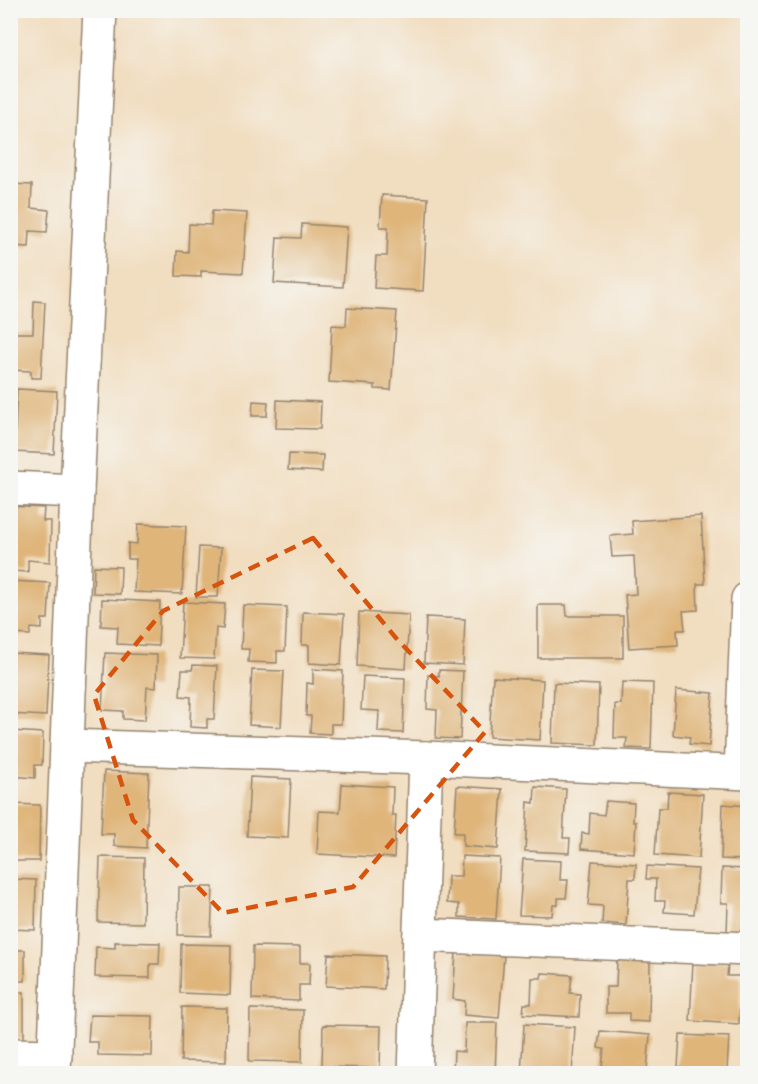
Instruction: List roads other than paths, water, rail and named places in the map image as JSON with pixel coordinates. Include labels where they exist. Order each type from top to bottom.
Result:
[{"type":"street","points":[[10,1055],[54,1065],[77,491],[100,10]]},
{"type":"street","points":[[10,488],[77,491]]},
{"type":"street","points":[[67,746],[744,772],[747,600]]},
{"type":"street","points":[[415,1074],[426,758]]},
{"type":"street","points":[[420,935],[747,949]]}]
